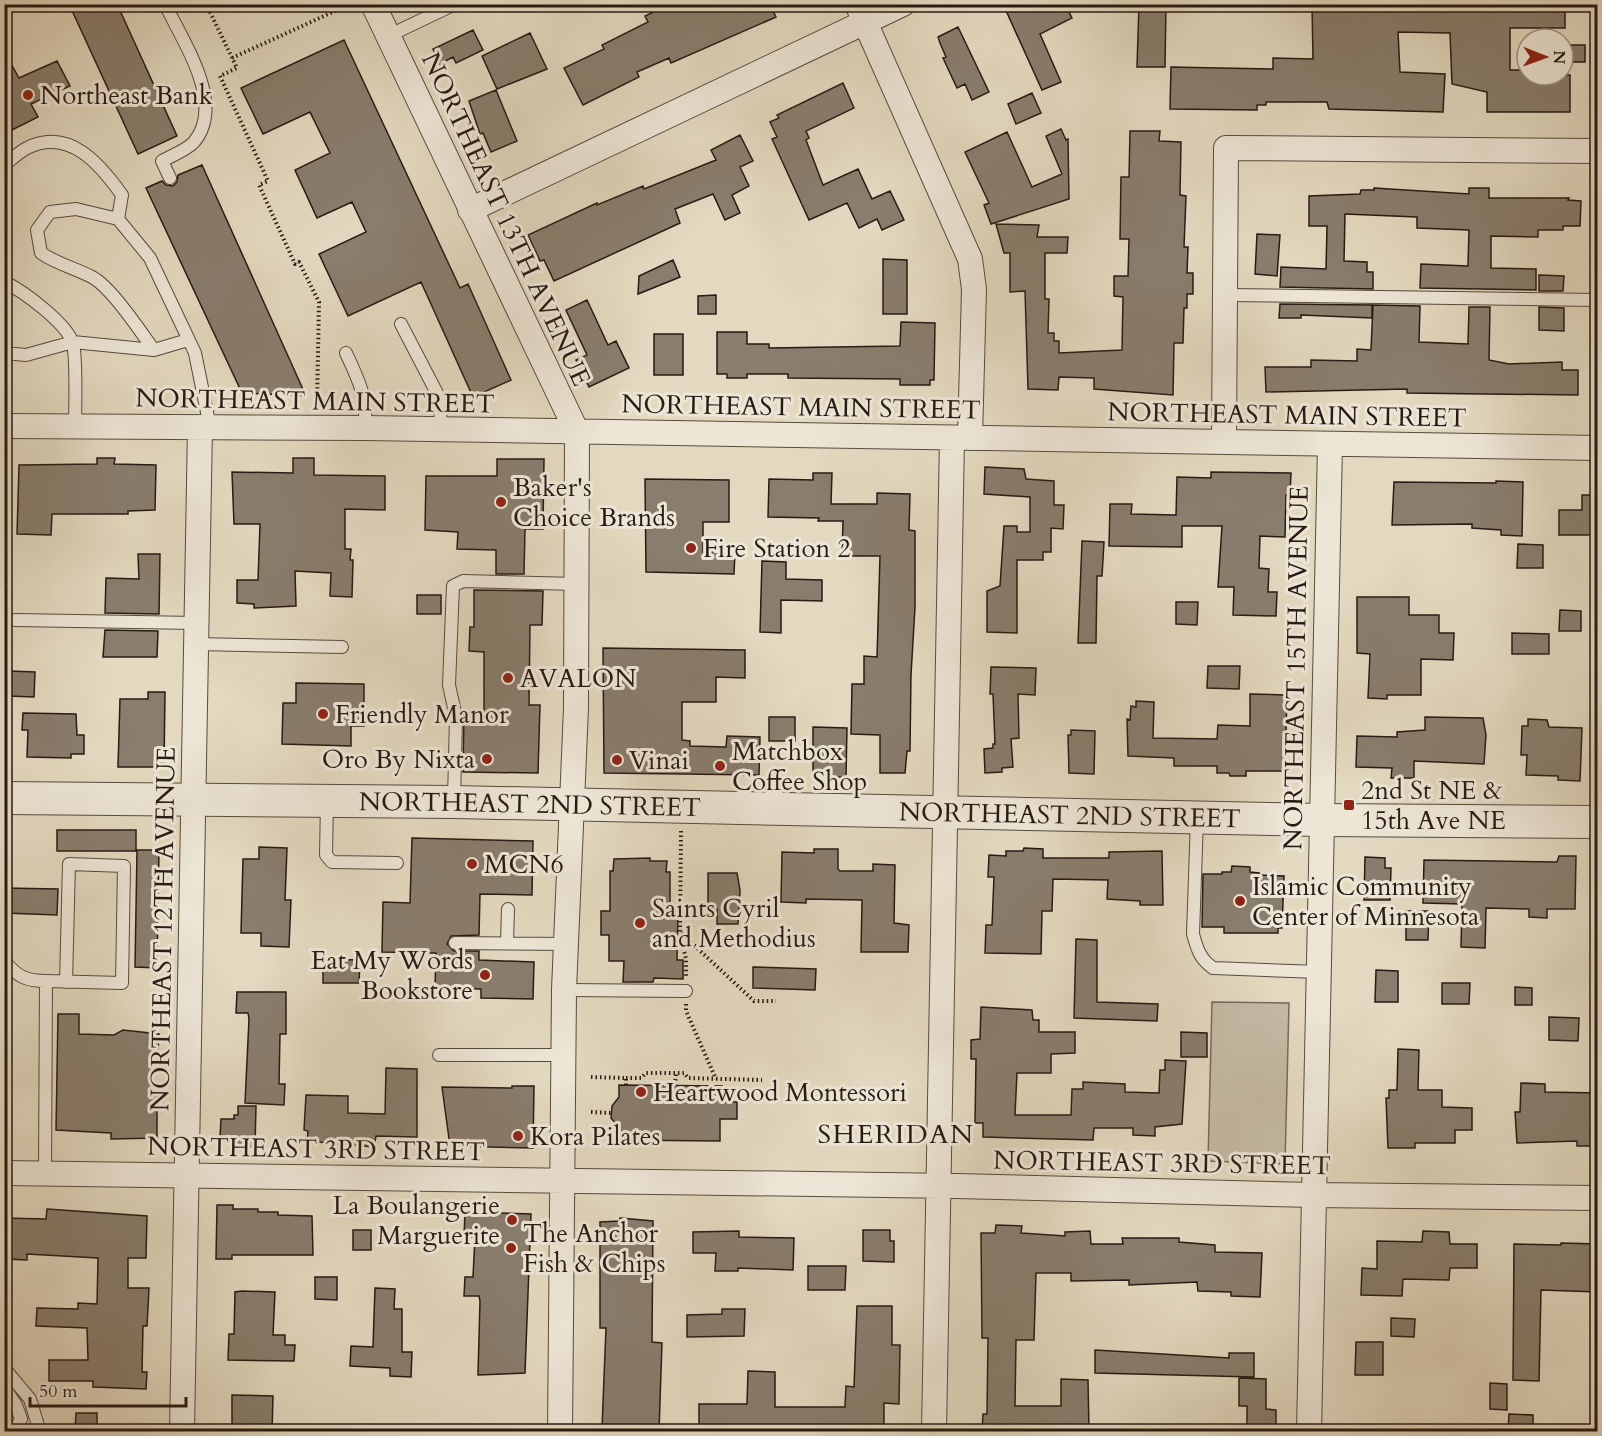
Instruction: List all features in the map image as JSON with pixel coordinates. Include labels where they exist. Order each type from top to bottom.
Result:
[{"type":"street","name":"NORTHEAST 13TH AVENUE","points":[[373,4],[577,432],[576,708],[565,944],[560,1431]]},
{"type":"street","points":[[470,210],[861,14],[903,4]]},
{"type":"street","points":[[861,14],[970,259],[974,290],[961,438],[947,811],[934,1431]]},
{"type":"street","points":[[1224,441],[1226,148],[1598,151]]},
{"type":"street","name":"NORTHEAST MAIN STREET","points":[[4,426],[365,428],[1598,448]]},
{"type":"street","name":"NORTHEAST 12TH AVENUE","points":[[182,1431],[196,633],[205,427]]},
{"type":"street","name":"NORTHEAST 15TH AVENUE","points":[[1310,1431],[1330,445]]},
{"type":"street","name":"NORTHEAST 2ND STREET","points":[[4,798],[454,802],[1197,817],[1598,822]]},
{"type":"street","name":"NORTHEAST 3RD STREET","points":[[4,1173],[1598,1198]]},
{"type":"lane","points":[[165,4],[202,85],[207,108],[204,125],[193,144],[162,161],[170,178]]},
{"type":"lane","points":[[388,36],[455,4]]},
{"type":"lane","points":[[4,165],[27,148],[57,140],[77,147],[103,168],[122,195],[118,219]]},
{"type":"lane","points":[[154,350],[126,312],[94,278],[59,265],[41,253],[37,230],[50,212],[76,209],[118,219],[150,258],[195,353],[205,427]]},
{"type":"lane","points":[[4,282],[21,290],[41,306],[73,342],[75,428]]},
{"type":"lane","points":[[1226,295],[1598,300]]},
{"type":"lane","points":[[401,324],[440,399],[441,431]]},
{"type":"lane","points":[[4,353],[26,355],[73,342],[154,350],[188,340]]},
{"type":"lane","points":[[346,352],[363,390],[366,404],[365,428]]},
{"type":"lane","points":[[454,802],[456,717],[449,685],[453,586],[463,581],[576,584]]},
{"type":"lane","points":[[15,620],[196,633],[342,647]]},
{"type":"lane","points":[[327,802],[326,855],[332,862],[397,863]]},
{"type":"lane","points":[[1197,817],[1193,934],[1200,955],[1213,968],[1318,972]]},
{"type":"lane","points":[[4,962],[18,976],[28,981],[46,981],[66,982],[122,983],[124,866],[69,864],[66,982]]},
{"type":"lane","points":[[507,943],[508,909]]},
{"type":"lane","points":[[455,943],[565,944]]},
{"type":"lane","points":[[45,1174],[46,981]]},
{"type":"lane","points":[[564,990],[686,991]]},
{"type":"lane","points":[[439,1054],[563,1055]]},
{"type":"lane","points":[[4,1368],[30,1399],[40,1431]]},
{"type":"lane","points":[[4,1387],[22,1425],[14,1431]]},
{"type":"path","points":[[202,85],[237,68],[206,4]]},
{"type":"path","points":[[232,58],[346,6]]},
{"type":"path","points":[[220,76],[268,181],[259,185],[295,264],[299,262],[319,302],[317,404]]},
{"type":"path","points":[[681,830],[680,933],[686,959],[686,1011],[716,1078]]},
{"type":"path","points":[[680,933],[754,1001],[776,1001]]},
{"type":"path","points":[[591,1077],[641,1078],[646,1073],[684,1073],[688,1078],[762,1080]]},
{"type":"path","points":[[675,1085],[676,1073]]},
{"type":"path","points":[[626,1078],[626,1085]]},
{"type":"path","points":[[591,1112],[612,1113]]},
{"type":"shaded area","points":[[1212,1002],[1289,1003],[1285,1164],[1208,1161]]},
{"type":"building","points":[[69,4],[117,4],[177,136],[138,154]]},
{"type":"building","points":[[670,4],[770,4],[776,17],[671,63],[669,58],[637,72],[639,77],[583,105],[564,68],[604,49],[602,45],[648,22],[645,16]]},
{"type":"building","points":[[1003,4],[1065,4],[1072,18],[1040,34],[1061,82],[1042,90]]},
{"type":"building","points":[[1139,4],[1166,4],[1165,67],[1137,67]]},
{"type":"building","points":[[1312,5],[1447,9],[1447,6],[1565,7],[1565,27],[1510,28],[1510,70],[1515,70],[1515,87],[1570,87],[1570,112],[1487,112],[1487,92],[1452,84],[1450,33],[1398,32],[1400,72],[1445,74],[1443,112],[1329,109],[1327,102],[1266,102],[1266,105],[1257,105],[1257,110],[1170,109],[1171,67],[1273,69],[1273,58],[1313,59]]},
{"type":"building","points":[[958,27],[989,92],[972,100],[965,84],[957,88],[943,58],[946,57],[938,37]]},
{"type":"building","points":[[473,30],[483,50],[456,63],[453,57],[440,64],[433,49]]},
{"type":"building","points":[[530,33],[547,69],[497,89],[482,56]]},
{"type":"building","points":[[344,40],[460,288],[468,284],[511,380],[473,397],[421,282],[348,316],[319,254],[366,232],[352,202],[317,218],[295,170],[330,153],[310,112],[263,134],[241,88]]},
{"type":"building","points":[[1575,45],[1585,45],[1585,62],[1575,62]]},
{"type":"building","name":"Northeast Bank","points":[[4,51],[19,78],[57,61],[70,86],[31,104],[38,117],[4,134]]},
{"type":"building","points":[[843,83],[854,108],[806,131],[809,138],[806,140],[823,185],[858,169],[872,199],[890,191],[904,220],[882,230],[877,219],[859,228],[847,203],[809,220],[772,139],[777,137],[770,122],[779,118],[777,115]]},
{"type":"building","points":[[496,90],[517,141],[491,152],[483,133],[480,134],[469,101]]},
{"type":"building","points":[[1032,93],[1041,113],[1016,124],[1008,104]]},
{"type":"building","points":[[1061,129],[1066,140],[1068,139],[1069,199],[991,224],[984,205],[989,203],[965,152],[1007,132],[1032,187],[1062,174],[1046,136]]},
{"type":"building","points":[[1130,131],[1160,131],[1159,141],[1181,142],[1180,195],[1186,196],[1184,247],[1188,247],[1187,273],[1193,273],[1193,294],[1187,294],[1187,308],[1184,308],[1183,343],[1174,343],[1173,395],[1094,389],[1094,378],[1059,377],[1058,390],[1028,389],[1025,291],[1010,292],[1010,253],[1004,253],[996,224],[1039,225],[1037,237],[1068,237],[1067,253],[1045,253],[1045,299],[1049,299],[1048,333],[1054,333],[1054,341],[1059,341],[1059,353],[1122,350],[1123,297],[1114,296],[1114,276],[1128,276],[1129,239],[1120,239],[1121,177],[1129,177]]},
{"type":"building","points":[[740,135],[753,161],[740,167],[749,186],[732,195],[740,213],[725,220],[713,194],[675,209],[680,223],[554,281],[544,260],[540,261],[528,235],[597,203],[597,205],[643,186],[644,189],[716,160],[711,150]]},
{"type":"building","points":[[202,165],[306,396],[242,393],[146,188],[162,181],[166,185],[173,186],[177,182],[178,175]]},
{"type":"building","points":[[1374,188],[1469,194],[1469,188],[1489,188],[1489,198],[1569,198],[1568,200],[1581,201],[1580,226],[1563,226],[1563,230],[1538,230],[1538,237],[1491,236],[1491,268],[1536,269],[1536,290],[1420,288],[1421,264],[1468,266],[1469,230],[1417,228],[1417,217],[1345,214],[1344,261],[1367,262],[1367,272],[1373,272],[1373,289],[1280,287],[1281,267],[1326,269],[1327,226],[1309,226],[1309,196],[1360,194],[1361,190],[1374,190]]},
{"type":"building","points":[[1257,234],[1280,235],[1277,276],[1255,274]]},
{"type":"building","points":[[883,259],[907,260],[907,314],[883,314]]},
{"type":"building","points":[[673,260],[680,277],[638,294],[639,276]]},
{"type":"building","points":[[1539,275],[1564,276],[1563,291],[1539,291]]},
{"type":"building","points":[[716,295],[716,314],[698,314],[698,296]]},
{"type":"building","points":[[587,300],[608,345],[616,341],[629,368],[589,387],[576,360],[587,355],[566,310]]},
{"type":"building","points":[[1280,304],[1372,305],[1372,318],[1301,315],[1301,318],[1279,318]]},
{"type":"building","points":[[1373,305],[1420,306],[1419,342],[1468,344],[1469,307],[1490,307],[1489,360],[1509,364],[1562,362],[1562,370],[1578,370],[1578,395],[1407,393],[1407,389],[1266,392],[1265,367],[1311,367],[1311,360],[1357,361],[1357,349],[1371,350]]},
{"type":"building","points":[[1539,307],[1564,308],[1564,331],[1539,330]]},
{"type":"building","points":[[901,322],[935,323],[934,380],[930,380],[930,385],[900,385],[900,379],[788,378],[788,374],[747,374],[747,378],[727,378],[727,374],[717,374],[717,332],[747,332],[747,344],[769,344],[769,348],[900,346]]},
{"type":"building","points":[[654,334],[683,334],[683,375],[654,375]]},
{"type":"building","points":[[97,458],[115,458],[114,464],[156,465],[155,510],[128,511],[128,514],[52,514],[51,535],[17,534],[19,465],[97,464]]},
{"type":"building","points":[[293,458],[314,458],[314,475],[385,476],[385,510],[345,509],[345,549],[351,549],[350,560],[353,560],[352,597],[330,596],[331,573],[295,571],[296,606],[254,608],[254,604],[237,603],[237,580],[258,580],[260,524],[234,524],[232,472],[293,473]]},
{"type":"building","name":"Baker's Choice Brands","points":[[497,459],[544,459],[543,529],[525,529],[524,574],[496,574],[496,550],[457,549],[458,532],[425,530],[426,476],[497,476]]},
{"type":"building","points":[[985,467],[1024,469],[1026,479],[1054,481],[1054,505],[1064,505],[1063,529],[1051,528],[1051,552],[1043,552],[1043,560],[1017,560],[1017,633],[987,632],[987,591],[1000,586],[1004,526],[1017,526],[1017,532],[1030,532],[1030,497],[984,494]]},
{"type":"building","points":[[1211,472],[1291,473],[1290,495],[1286,495],[1285,537],[1260,536],[1259,568],[1269,569],[1268,592],[1277,592],[1276,616],[1233,615],[1234,587],[1218,587],[1222,526],[1182,526],[1182,547],[1109,546],[1110,504],[1132,504],[1131,514],[1176,515],[1177,477],[1211,478]]},
{"type":"building","points":[[813,473],[832,473],[831,504],[877,504],[877,493],[910,494],[909,530],[915,531],[915,607],[910,751],[907,751],[905,773],[880,773],[880,735],[851,734],[852,684],[864,684],[864,656],[877,657],[880,556],[842,556],[843,521],[768,517],[769,479],[813,480]]},
{"type":"building","name":"Fire Station 2","points":[[645,479],[729,480],[729,522],[703,522],[703,552],[735,552],[734,574],[646,572]]},
{"type":"building","points":[[1496,481],[1523,482],[1522,536],[1501,535],[1501,530],[1472,528],[1472,524],[1392,525],[1394,482],[1496,483]]},
{"type":"building","points":[[1582,495],[1598,495],[1598,535],[1559,535],[1559,510],[1582,510]]},
{"type":"building","points":[[1082,541],[1104,542],[1102,576],[1097,576],[1096,643],[1078,643]]},
{"type":"building","points":[[1518,544],[1543,545],[1543,568],[1517,568]]},
{"type":"building","points":[[138,554],[160,554],[159,614],[105,613],[106,578],[139,579]]},
{"type":"building","points":[[762,561],[786,562],[786,579],[822,580],[822,601],[781,600],[781,633],[760,632]]},
{"type":"building","points":[[474,590],[543,591],[542,625],[530,625],[529,705],[540,705],[538,773],[463,772],[464,713],[484,713],[484,652],[469,651],[470,627],[474,627]]},
{"type":"building","points":[[417,595],[441,595],[441,614],[417,614]]},
{"type":"building","points":[[1357,597],[1409,597],[1409,615],[1439,615],[1439,633],[1454,633],[1453,660],[1421,659],[1421,695],[1387,695],[1387,699],[1368,698],[1370,654],[1357,653]]},
{"type":"building","points":[[1176,602],[1198,602],[1197,625],[1176,624]]},
{"type":"building","points":[[1560,610],[1581,611],[1581,631],[1559,631]]},
{"type":"building","points":[[105,630],[158,631],[157,657],[103,657]]},
{"type":"building","points":[[1512,633],[1549,634],[1549,654],[1512,654]]},
{"type":"building","points":[[603,648],[745,650],[745,678],[716,677],[716,702],[682,702],[682,740],[690,741],[690,746],[726,747],[727,736],[760,737],[759,775],[604,773]]},
{"type":"building","points":[[1208,666],[1240,666],[1239,689],[1207,688]]},
{"type":"building","points":[[991,667],[1036,668],[1035,695],[1018,694],[1019,738],[1011,739],[1013,767],[1002,768],[1002,772],[985,773],[984,749],[993,748],[995,744],[993,694],[990,694]]},
{"type":"building","points":[[9,671],[35,672],[34,697],[8,696]]},
{"type":"building","name":"Friendly Manor","points":[[296,683],[364,684],[364,726],[351,726],[351,746],[282,744],[283,703],[296,703]]},
{"type":"building","points":[[148,692],[165,692],[164,767],[118,767],[120,699],[148,699]]},
{"type":"building","points":[[1250,694],[1287,695],[1285,771],[1246,771],[1246,776],[1230,776],[1229,773],[1217,773],[1217,766],[1174,766],[1174,758],[1128,756],[1127,719],[1130,720],[1131,706],[1136,707],[1136,701],[1154,702],[1153,738],[1217,739],[1218,725],[1250,726]]},
{"type":"building","points":[[23,713],[76,714],[77,735],[84,735],[84,754],[71,754],[71,758],[27,757],[28,730],[22,730]]},
{"type":"building","points":[[769,717],[795,717],[795,741],[769,741]]},
{"type":"building","points":[[1425,717],[1483,718],[1486,735],[1484,764],[1414,761],[1414,778],[1391,778],[1392,768],[1356,767],[1357,736],[1397,737],[1397,732],[1425,730]]},
{"type":"building","points":[[1528,719],[1547,720],[1549,727],[1582,728],[1580,781],[1558,780],[1558,776],[1526,775],[1527,755],[1521,755],[1522,726],[1528,726]]},
{"type":"building","points":[[813,727],[847,728],[846,777],[813,777]]},
{"type":"building","points":[[1071,730],[1095,731],[1094,774],[1069,773],[1068,735],[1071,735]]},
{"type":"building","points":[[57,830],[136,830],[136,851],[57,851]]},
{"type":"building","points":[[412,838],[533,841],[532,895],[480,894],[479,935],[451,936],[447,944],[454,951],[479,951],[479,960],[534,962],[533,999],[481,998],[481,989],[435,988],[436,953],[382,952],[383,902],[410,903]]},
{"type":"building","points":[[259,847],[287,848],[285,900],[291,900],[289,947],[261,946],[261,933],[241,933],[243,859],[259,859]]},
{"type":"building","points":[[1024,848],[1043,849],[1043,858],[1109,858],[1109,852],[1162,851],[1163,905],[1140,905],[1140,901],[1107,899],[1108,880],[1053,879],[1052,911],[1042,911],[1041,954],[985,953],[986,925],[992,925],[994,877],[988,877],[989,855],[1006,856],[1006,851],[1023,851]]},
{"type":"building","points":[[814,849],[838,849],[838,869],[840,871],[873,871],[873,864],[895,865],[894,923],[909,925],[908,952],[861,952],[862,900],[806,899],[806,903],[781,902],[782,852],[814,853]]},
{"type":"building","points":[[137,850],[159,850],[157,968],[135,967]]},
{"type":"building","points":[[1559,856],[1576,856],[1575,909],[1547,909],[1547,918],[1529,917],[1529,909],[1486,908],[1485,948],[1461,947],[1462,904],[1423,903],[1424,860],[1557,862]]},
{"type":"building","points":[[1365,857],[1385,858],[1385,868],[1391,868],[1390,900],[1364,900]]},
{"type":"building","name":"Saints Cyril and Methodius","points":[[650,858],[650,861],[667,861],[666,872],[670,872],[670,912],[678,912],[677,960],[683,960],[683,979],[654,978],[653,982],[623,982],[624,961],[609,961],[609,935],[601,935],[601,911],[610,911],[610,871],[613,871],[614,859]]},
{"type":"building","name":"Islamic Community Center of Minnesota","points":[[1232,866],[1250,867],[1250,872],[1259,873],[1259,875],[1284,876],[1282,928],[1278,928],[1278,933],[1224,933],[1224,927],[1202,927],[1203,874],[1231,872]]},
{"type":"building","points":[[708,873],[737,873],[740,890],[738,924],[717,924],[717,909],[708,909]]},
{"type":"building","points":[[4,888],[58,889],[57,915],[4,913]]},
{"type":"building","points":[[1406,911],[1429,911],[1428,940],[1406,940]]},
{"type":"building","points":[[1076,939],[1097,940],[1097,1002],[1158,1004],[1157,1021],[1074,1018]]},
{"type":"building","points":[[323,959],[360,960],[359,983],[323,983]]},
{"type":"building","points":[[753,967],[816,969],[815,990],[753,988]]},
{"type":"building","points":[[1376,970],[1398,971],[1398,1002],[1375,1002]]},
{"type":"building","points":[[1442,983],[1470,983],[1469,1004],[1442,1004]]},
{"type":"building","points":[[1515,987],[1532,988],[1532,1005],[1515,1005]]},
{"type":"building","points":[[237,992],[286,992],[286,1034],[280,1034],[279,1084],[285,1084],[284,1105],[245,1103],[249,1019],[248,1013],[236,1013]]},
{"type":"building","points":[[981,1007],[1032,1010],[1033,1020],[1039,1020],[1039,1032],[1075,1032],[1075,1053],[1051,1054],[1051,1073],[1017,1073],[1015,1115],[1071,1115],[1072,1089],[1083,1089],[1083,1082],[1125,1084],[1125,1092],[1159,1093],[1160,1070],[1165,1070],[1165,1060],[1186,1061],[1182,1124],[1155,1127],[1155,1136],[1133,1135],[1133,1128],[1094,1128],[1093,1140],[983,1137],[983,1123],[975,1123],[976,1059],[971,1059],[971,1040],[980,1039]]},
{"type":"building","points":[[58,1014],[79,1014],[79,1034],[114,1035],[123,1030],[159,1034],[158,1054],[154,1054],[153,1091],[157,1091],[157,1138],[111,1139],[111,1133],[56,1130]]},
{"type":"building","points":[[1549,1017],[1579,1018],[1578,1041],[1549,1040]]},
{"type":"building","points":[[1181,1032],[1207,1033],[1207,1057],[1181,1057]]},
{"type":"building","points":[[1398,1049],[1419,1050],[1418,1090],[1442,1090],[1442,1107],[1472,1108],[1472,1130],[1455,1130],[1455,1143],[1415,1143],[1415,1148],[1388,1148],[1386,1098],[1389,1098],[1389,1090],[1397,1090]]},
{"type":"building","points":[[386,1068],[417,1069],[417,1137],[376,1136],[374,1147],[307,1141],[308,1131],[304,1130],[306,1095],[348,1096],[348,1113],[385,1114]]},
{"type":"building","points":[[1521,1083],[1545,1084],[1545,1092],[1598,1093],[1598,1146],[1577,1146],[1577,1141],[1517,1143],[1515,1112],[1520,1112]]},
{"type":"building","points":[[619,1085],[722,1086],[722,1102],[737,1102],[737,1119],[720,1119],[720,1141],[618,1140],[618,1126],[611,1118],[612,1106],[619,1097]]},
{"type":"building","points":[[512,1086],[534,1086],[533,1148],[450,1146],[442,1087],[512,1088]]},
{"type":"building","points":[[238,1106],[256,1106],[255,1147],[234,1146],[233,1137],[220,1137],[221,1119],[234,1119],[234,1115],[238,1115]]},
{"type":"building","points":[[217,1205],[233,1205],[233,1209],[258,1209],[258,1212],[278,1212],[278,1215],[312,1216],[313,1255],[232,1255],[232,1259],[216,1259]]},
{"type":"building","points":[[47,1209],[147,1216],[146,1258],[128,1258],[128,1288],[149,1288],[147,1326],[143,1326],[142,1372],[147,1372],[146,1389],[93,1387],[93,1381],[49,1381],[49,1360],[88,1360],[87,1328],[36,1326],[37,1308],[78,1309],[78,1303],[97,1304],[98,1258],[27,1254],[27,1260],[4,1259],[4,1218],[46,1219]]},
{"type":"building","points":[[465,1212],[531,1214],[525,1373],[478,1375],[480,1301],[479,1296],[464,1296],[465,1277],[473,1277],[475,1237],[464,1237]]},
{"type":"building","points":[[620,1218],[653,1221],[652,1342],[662,1343],[659,1431],[602,1428],[606,1328],[600,1328],[600,1222],[620,1221]]},
{"type":"building","points":[[996,1225],[1022,1226],[1021,1233],[1065,1236],[1065,1232],[1090,1231],[1091,1244],[1123,1244],[1122,1238],[1179,1238],[1179,1242],[1215,1245],[1215,1252],[1262,1253],[1260,1297],[1231,1296],[1231,1292],[1198,1291],[1197,1282],[1129,1285],[1129,1280],[1071,1281],[1071,1273],[1036,1273],[1034,1340],[1016,1340],[1015,1406],[1061,1406],[1061,1379],[1088,1380],[1089,1431],[1004,1427],[1004,1431],[982,1431],[983,1414],[987,1414],[988,1338],[982,1338],[981,1233],[995,1233]]},
{"type":"building","points":[[353,1230],[371,1230],[371,1250],[353,1250]]},
{"type":"building","points":[[863,1230],[890,1230],[890,1241],[894,1241],[894,1262],[863,1261]]},
{"type":"building","points":[[739,1231],[739,1237],[794,1238],[793,1270],[738,1268],[738,1271],[715,1271],[716,1253],[693,1253],[693,1232]]},
{"type":"building","points":[[1423,1231],[1449,1232],[1450,1244],[1477,1244],[1477,1268],[1450,1268],[1449,1280],[1403,1279],[1402,1296],[1361,1295],[1362,1268],[1377,1269],[1377,1241],[1422,1242]]},
{"type":"building","points":[[1561,1243],[1598,1244],[1598,1292],[1541,1290],[1539,1381],[1513,1380],[1514,1244],[1561,1245]]},
{"type":"building","points":[[808,1266],[846,1266],[845,1290],[808,1290]]},
{"type":"building","points":[[315,1277],[337,1277],[337,1300],[315,1299]]},
{"type":"building","points":[[375,1288],[395,1289],[394,1309],[402,1309],[402,1352],[412,1352],[411,1377],[390,1376],[390,1368],[350,1366],[351,1346],[373,1347]]},
{"type":"building","points":[[235,1292],[275,1292],[273,1335],[285,1335],[285,1345],[295,1345],[294,1361],[228,1360],[229,1334],[234,1334]]},
{"type":"building","points":[[857,1306],[892,1306],[892,1345],[900,1345],[899,1404],[884,1403],[884,1426],[849,1426],[849,1431],[787,1430],[787,1427],[699,1426],[699,1404],[747,1404],[748,1371],[775,1372],[775,1407],[845,1407],[846,1386],[854,1387]]},
{"type":"building","points":[[722,1309],[745,1309],[744,1336],[687,1337],[687,1315],[722,1314]]},
{"type":"building","points":[[1391,1318],[1415,1319],[1414,1337],[1391,1336]]},
{"type":"building","points":[[1356,1342],[1383,1342],[1383,1375],[1355,1375]]},
{"type":"building","points":[[1095,1350],[1229,1358],[1229,1353],[1254,1353],[1254,1377],[1095,1373]]},
{"type":"building","points":[[1239,1378],[1266,1379],[1266,1409],[1276,1410],[1276,1431],[1247,1431],[1247,1406],[1239,1406]]},
{"type":"building","points":[[1490,1383],[1507,1384],[1507,1410],[1490,1409]]},
{"type":"building","points":[[232,1395],[273,1396],[272,1431],[232,1431]]},
{"type":"building","points":[[76,1413],[97,1413],[97,1431],[75,1431]]},
{"type":"building","points":[[1509,1414],[1533,1415],[1533,1431],[1508,1431]]},
{"type":"place","name":"Northeast Bank","points":[[28,95]]},
{"type":"place","name":"Baker's Choice Brands","points":[[501,502]]},
{"type":"place","name":"Fire Station 2","points":[[691,548]]},
{"type":"place","name":"AVALON","points":[[508,678]]},
{"type":"place","name":"Friendly Manor","points":[[323,714]]},
{"type":"place","name":"Oro By Nixta","points":[[487,759]]},
{"type":"place","name":"Vinai","points":[[617,760]]},
{"type":"place","name":"Matchbox Coffee Shop","points":[[720,766]]},
{"type":"place","name":"2nd St NE & 15th Ave NE","points":[[1349,805]]},
{"type":"place","name":"MCN6","points":[[472,864]]},
{"type":"place","name":"Islamic Community Center of Minnesota","points":[[1240,901]]},
{"type":"place","name":"Saints Cyril and Methodius","points":[[640,923]]},
{"type":"place","name":"Eat My Words Bookstore","points":[[485,975]]},
{"type":"place","name":"Heartwood Montessori","points":[[641,1092]]},
{"type":"place","name":"Kora Pilates","points":[[518,1136]]},
{"type":"place","name":"La Boulangerie Marguerite","points":[[512,1220]]},
{"type":"place","name":"The Anchor Fish & Chips","points":[[511,1248]]},
{"type":"district","name":"SHERIDAN","points":[[896,1134]]}]
